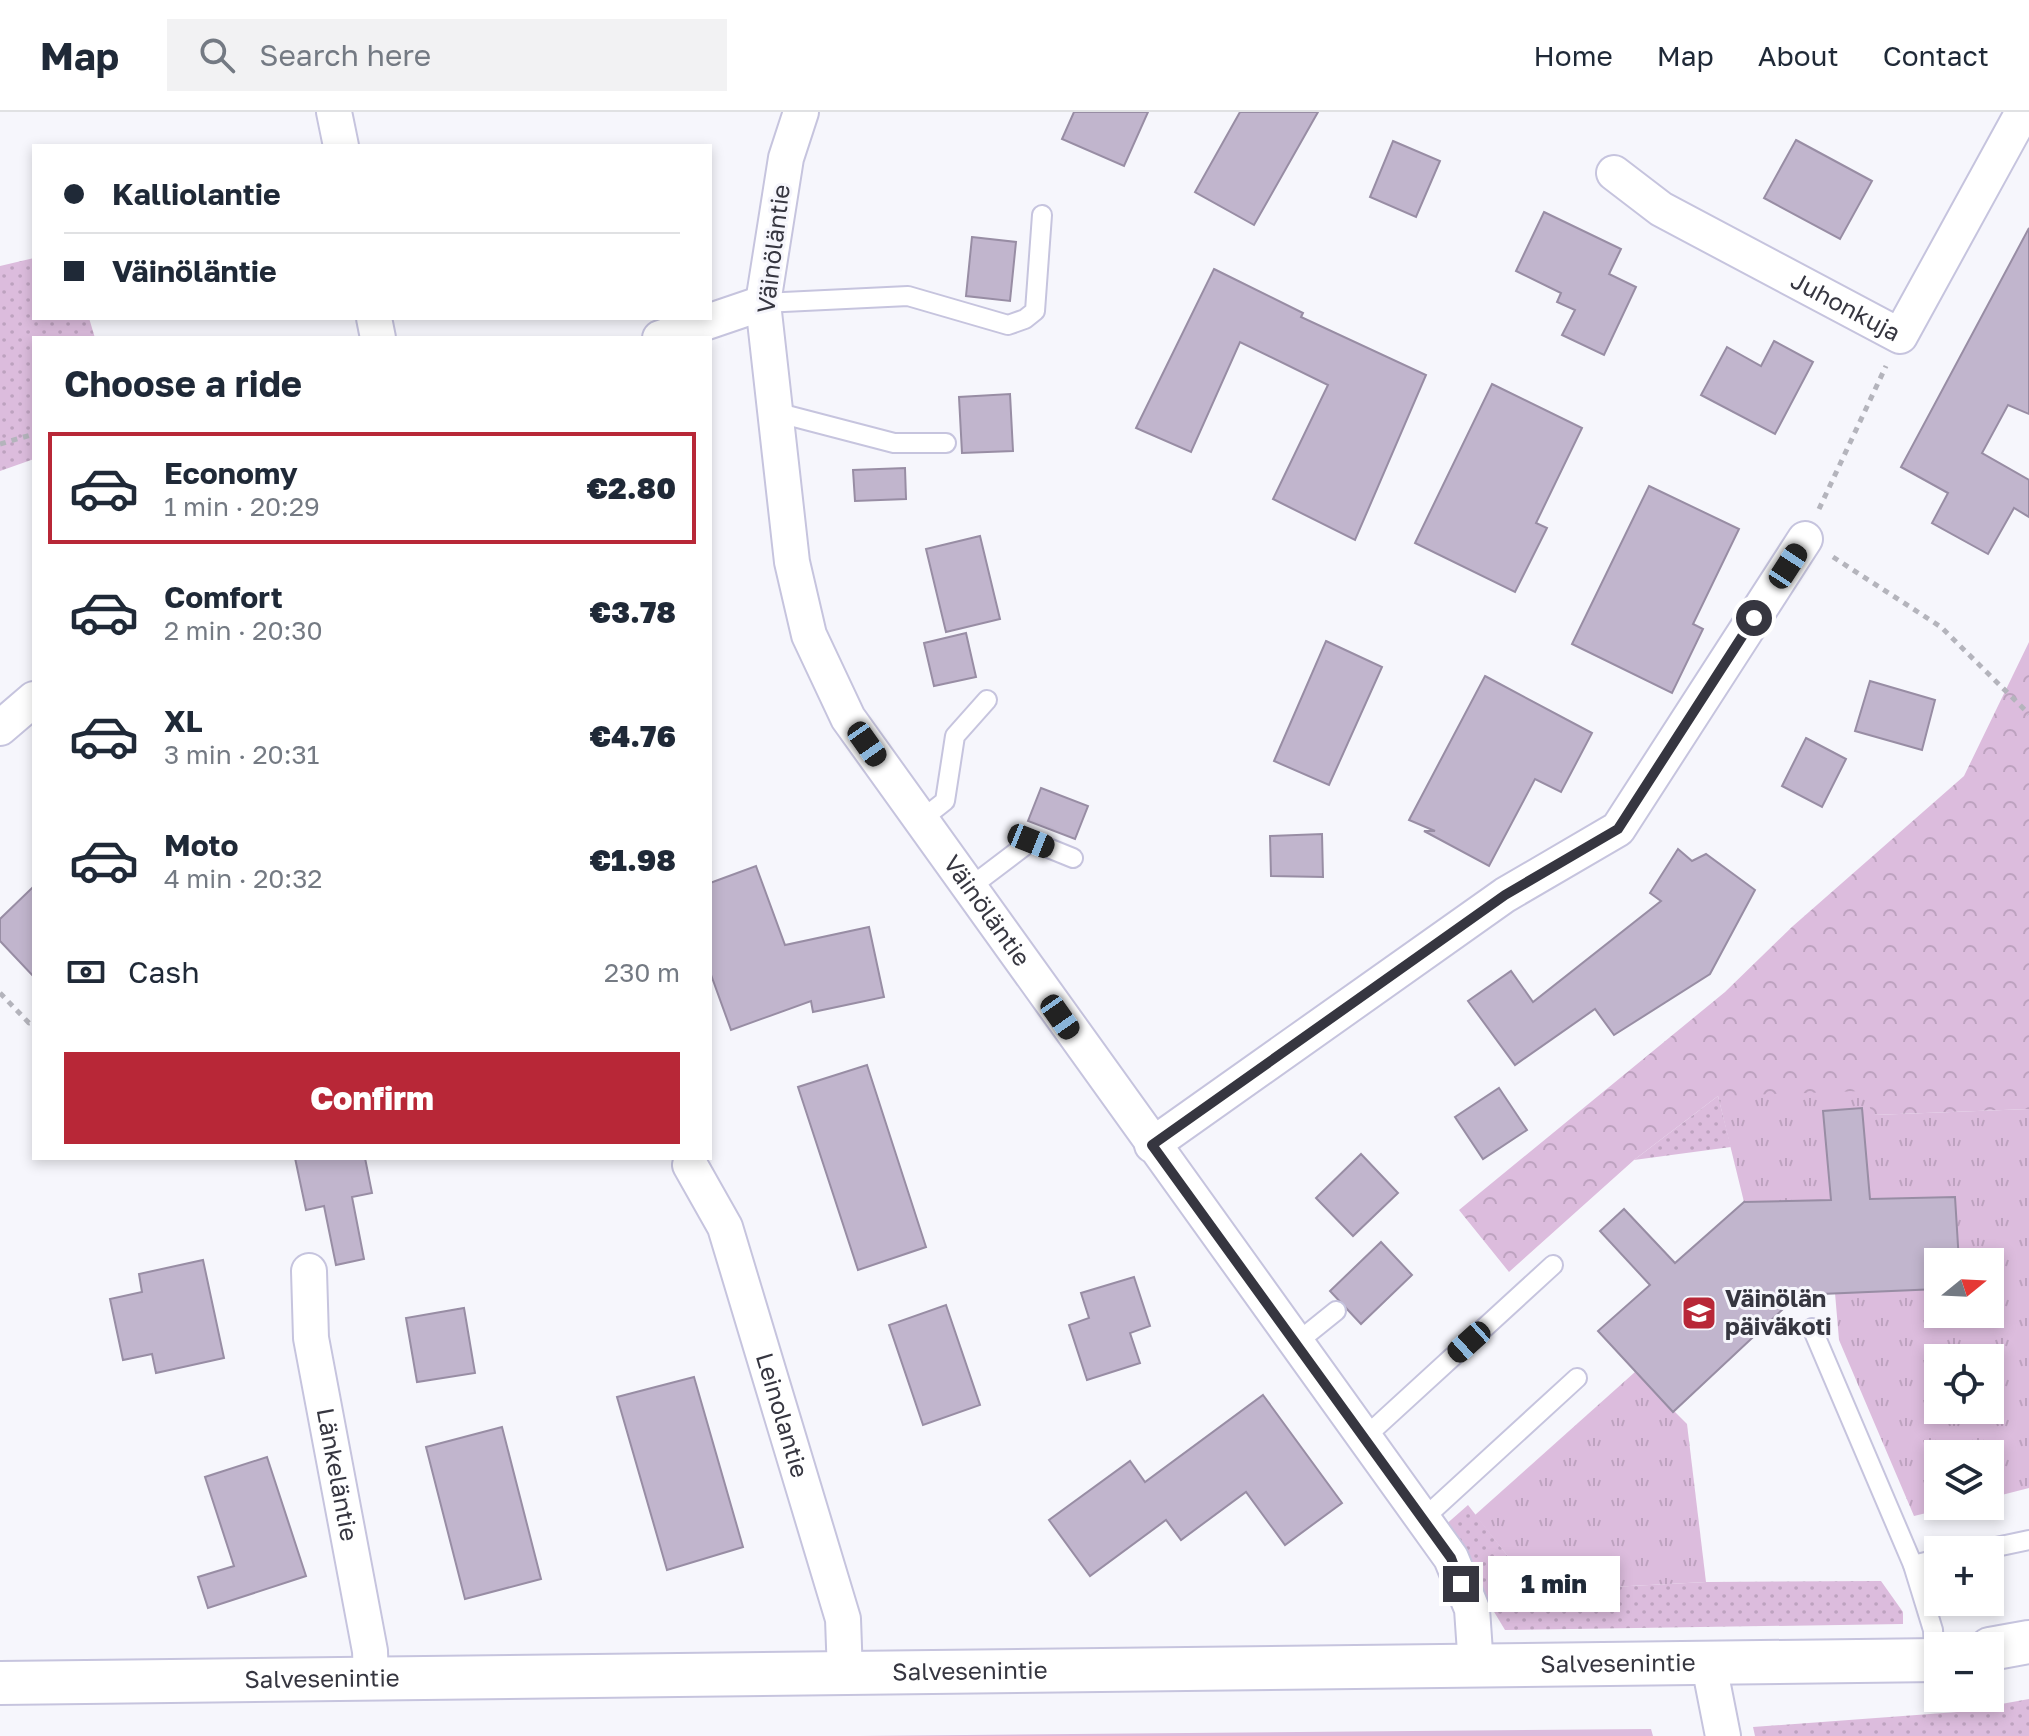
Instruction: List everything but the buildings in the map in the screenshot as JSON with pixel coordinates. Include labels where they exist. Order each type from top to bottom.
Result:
[{"type":"street","points":[[334,112],[341,144]]},
{"type":"street","name":"Väinöläntie","points":[[801,112],[786,158],[763,303],[792,562],[809,635],[848,718],[1451,1558],[1472,1609],[1476,1667]]},
{"type":"street","name":"Juhonkuja","points":[[1614,173],[1661,209],[1900,336],[2023,112]]},
{"type":"street","points":[[666,336],[763,303]]},
{"type":"street","points":[[1152,1145],[1505,895],[1618,829],[1805,539]]},
{"type":"street","points":[[0,728],[32,701]]},
{"type":"street","name":"Leinolantie","points":[[690,1165],[725,1227],[843,1619],[845,1674]]},
{"type":"street","name":"Länkeläntie","points":[[309,1271],[311,1338],[370,1651],[371,1679]]},
{"type":"street","points":[[2004,1646],[2029,1642]]},
{"type":"street","name":"Salvesenintie","points":[[0,1683],[1924,1660]]},
{"type":"street","points":[[1709,1665],[1723,1736]]},
{"type":"lane","points":[[763,303],[908,296],[1008,325],[1025,319],[1035,311],[1042,215]]},
{"type":"lane","points":[[775,412],[894,443],[946,443]]},
{"type":"lane","points":[[921,820],[945,801],[955,736],[987,700]]},
{"type":"lane","points":[[969,888],[1031,841],[1073,858]]},
{"type":"lane","points":[[1364,1438],[1553,1265]]},
{"type":"lane","points":[[1295,1344],[1336,1311]]},
{"type":"lane","points":[[1812,1328],[1913,1565],[1933,1632]]},
{"type":"lane","points":[[1423,1519],[1577,1378]]},
{"type":"lane","points":[[2004,1545],[2029,1540]]},
{"type":"lane","points":[[1913,1565],[1924,1562]]},
{"type":"path","points":[[1900,336],[1805,539],[1941,627],[2029,714]]},
{"type":"path","points":[[0,444],[32,435]]},
{"type":"path","points":[[0,993],[29,1023],[32,1022]]},
{"type":"green space","points":[[32,258],[32,320],[90,320],[94,336],[32,336],[32,460],[0,471],[0,266]]},
{"type":"green space","points":[[2029,642],[2029,1109],[1873,1115],[1718,1096],[1634,1160],[1509,1272],[1459,1210],[1725,992],[1793,926],[1964,776]]},
{"type":"green space","points":[[1863,1091],[1873,1115],[2029,1109],[2029,1488],[2004,1494],[2004,1440],[1924,1440],[1924,1514],[1914,1516],[1839,1340],[1835,1293],[1924,1290],[1924,1328],[2004,1328],[2004,1248],[1958,1248],[1955,1197],[1744,1202],[1718,1096]]},
{"type":"green space","points":[[1718,1096],[1731,1147],[1634,1160]]},
{"type":"green space","points":[[1635,1372],[1687,1424],[1706,1582],[1592,1588],[1514,1564],[1475,1515]]},
{"type":"green space","points":[[1468,1505],[1514,1564],[1592,1588],[1706,1582],[1881,1581],[1903,1612],[1903,1624],[1505,1630],[1443,1527]]},
{"type":"green space","points":[[2029,1699],[2029,1736],[1755,1736],[1753,1727],[1957,1712],[2004,1712],[2004,1704]]},
{"type":"green space","points":[[1651,1729],[1653,1736],[859,1736]]},
{"type":"place","name":"Väinölän päiväkoti","points":[[1699,1313]]},
{"type":"route","points":[[1461,1584],[1451,1558],[1152,1145],[1505,895],[1618,829],[1754,618]]}]
